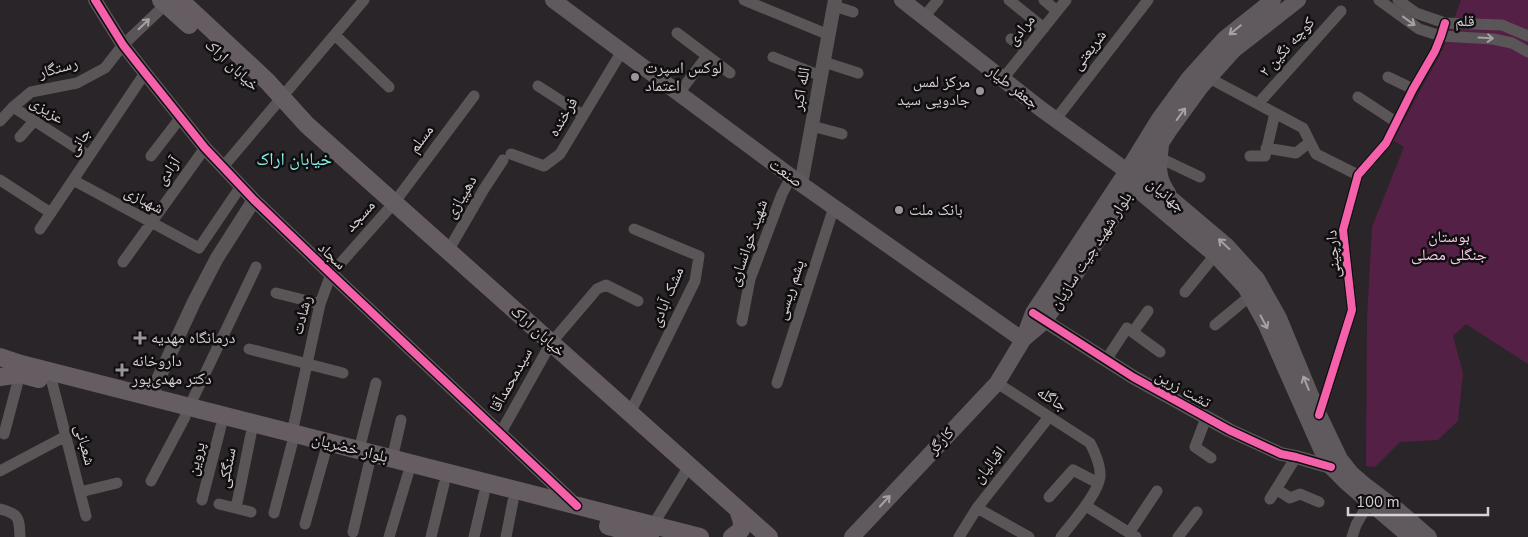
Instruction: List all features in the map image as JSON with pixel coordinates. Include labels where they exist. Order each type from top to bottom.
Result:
[{"type":"main road","name":"صنعت","points":[[553,0],[796,180],[1023,340]]},
{"type":"main road","name":"جعفر طیار","points":[[902,0],[1002,80],[1134,177]]},
{"type":"main road","name":"خیابان اراک","points":[[169,1],[769,537]]},
{"type":"main road","name":"بلوار شهید چیت سازیان","points":[[1023,340],[1134,177],[1160,151],[1200,88],[1234,50],[1285,2]]},
{"type":"main road","name":"بلوار شهید چیت سازیان","points":[[1134,177],[1159,119],[1189,78],[1224,39],[1285,2]]},
{"type":"main road","points":[[1160,151],[1159,169],[1162,182],[1174,201]]},
{"type":"main road","name":"جهانیان","points":[[1134,177],[1174,201],[1226,245],[1257,279],[1279,318],[1319,415],[1335,463]]},
{"type":"main road","name":"جهانیان","points":[[1134,177],[1245,287],[1266,325],[1321,449],[1335,463]]},
{"type":"main road","name":"کارگر","points":[[852,537],[997,382],[1023,340]]},
{"type":"main road","name":"بلوار خضریان","points":[[0,357],[150,397],[221,426],[251,434],[292,439],[325,453],[392,459],[577,506],[651,531]]},
{"type":"main road","name":"بلوار خضریان","points":[[0,377],[20,374],[187,412],[364,457],[408,474],[512,501],[651,531],[700,537]]},
{"type":"main road","points":[[1335,463],[1370,502],[1410,537]]},
{"type":"main road","points":[[1335,463],[1429,537]]},
{"type":"main road","points":[[732,537],[741,530],[742,522],[738,510]]},
{"type":"street","name":"سجاد","points":[[95,0],[123,45],[145,73],[205,148],[254,200],[577,506]]},
{"type":"street","points":[[223,167],[364,0]]},
{"type":"street","points":[[744,0],[829,35]]},
{"type":"street","points":[[924,17],[938,0]]},
{"type":"street","points":[[1009,0],[1044,28]]},
{"type":"street","points":[[1044,0],[1057,11]]},
{"type":"street","name":"مرادی","points":[[1002,80],[1066,0]]},
{"type":"street","name":"شریعتی","points":[[1056,119],[1148,0]]},
{"type":"street","name":"قلم","points":[[1379,0],[1419,29],[1441,36],[1493,39],[1512,43],[1528,52]]},
{"type":"street","name":"قلم","points":[[1398,0],[1416,13],[1445,23],[1502,25],[1528,36]]},
{"type":"street","name":"رستگار","points":[[0,121],[31,92],[77,83],[106,68],[123,45],[169,1]]},
{"type":"street","points":[[835,3],[852,12]]},
{"type":"street","name":"الله اکبر","points":[[796,180],[812,126],[835,3]]},
{"type":"street","name":"کوچه نگین ۲","points":[[1258,104],[1341,11]]},
{"type":"street","name":"دارچینی","points":[[1319,415],[1352,310],[1343,230],[1358,175],[1386,143],[1413,89],[1435,51],[1445,23]]},
{"type":"street","points":[[677,33],[730,73]]},
{"type":"street","points":[[335,35],[389,87]]},
{"type":"street","points":[[1011,38],[1026,49]]},
{"type":"street","name":"فرخنده","points":[[507,157],[544,166],[560,154],[622,51]]},
{"type":"street","points":[[679,93],[707,56]]},
{"type":"street","points":[[773,57],[822,69],[858,73]]},
{"type":"street","name":"جانی","points":[[40,229],[145,73]]},
{"type":"street","points":[[1209,78],[1303,128],[1316,154],[1358,175]]},
{"type":"street","points":[[1388,78],[1413,89]]},
{"type":"street","points":[[538,86],[583,115]]},
{"type":"street","name":"مسلم","points":[[394,203],[474,96]]},
{"type":"street","points":[[1358,97],[1396,122]]},
{"type":"street","name":"عزیزی","points":[[13,107],[89,156]]},
{"type":"street","points":[[1250,156],[1264,156],[1275,113]]},
{"type":"street","points":[[151,156],[180,117]]},
{"type":"street","points":[[20,136],[34,121]]},
{"type":"street","points":[[812,126],[842,134]]},
{"type":"street","points":[[1266,148],[1296,153],[1310,142]]},
{"type":"street","name":"آزادی","points":[[123,262],[205,148]]},
{"type":"street","points":[[1160,151],[1200,176]]},
{"type":"street","name":"دهپیازی","points":[[448,251],[484,189],[507,157]]},
{"type":"street","points":[[0,180],[51,213]]},
{"type":"street","name":"شهبازی","points":[[73,180],[199,248],[241,186]]},
{"type":"street","name":"شهید خوانساری","points":[[742,321],[750,279],[782,194],[796,180]]},
{"type":"street","points":[[150,397],[198,293],[217,258],[254,200]]},
{"type":"street","name":"مسجد","points":[[331,274],[394,203]]},
{"type":"street","name":"پشم ریسی","points":[[777,383],[834,207]]},
{"type":"street","name":"مشک آبادی","points":[[630,413],[695,281],[700,256],[634,229]]},
{"type":"street","points":[[1185,292],[1215,256]]},
{"type":"street","points":[[151,481],[187,412],[256,268]]},
{"type":"street","name":"رشادت","points":[[274,513],[292,439],[320,304],[331,274]]},
{"type":"street","name":"سیدمحمدآقا","points":[[500,434],[551,343],[597,289],[606,285],[638,301]]},
{"type":"street","points":[[276,293],[320,304]]},
{"type":"street","points":[[1215,325],[1250,296]]},
{"type":"street","points":[[1133,332],[1148,311]]},
{"type":"street","name":"تشت زرین","points":[[1039,317],[1133,377],[1229,430],[1281,454],[1335,463]]},
{"type":"street","points":[[1106,360],[1127,328],[1160,352]]},
{"type":"street","points":[[249,349],[343,373]]},
{"type":"street","points":[[4,434],[20,374]]},
{"type":"street","name":"شعبانی","points":[[52,382],[86,516]]},
{"type":"street","name":"جاگله","points":[[997,382],[1090,443],[1097,456],[1100,477],[1098,483]]},
{"type":"street","points":[[353,532],[376,383]]},
{"type":"street","name":"اقبالیان","points":[[959,537],[977,508],[1049,417]]},
{"type":"street","points":[[1206,418],[1195,447],[1211,458]]},
{"type":"street","points":[[392,459],[401,420]]},
{"type":"street","name":"پروین","points":[[202,500],[221,426]]},
{"type":"street","name":"سنگکی","points":[[236,508],[251,434]]},
{"type":"street","points":[[0,471],[66,436]]},
{"type":"street","points":[[305,524],[325,453]]},
{"type":"street","points":[[1296,457],[1273,494],[1290,498],[1300,494],[1319,502]]},
{"type":"street","points":[[651,531],[689,466]]},
{"type":"street","points":[[1049,497],[1073,470],[1098,483],[1086,506],[1061,537]]},
{"type":"street","points":[[389,537],[408,474]]},
{"type":"street","points":[[80,492],[117,483]]},
{"type":"street","points":[[431,537],[444,484]]},
{"type":"street","points":[[1086,506],[1132,535],[1157,491]]},
{"type":"street","points":[[474,537],[484,494]]},
{"type":"street","points":[[506,537],[512,501]]},
{"type":"street","points":[[1352,537],[1356,525],[1370,502]]},
{"type":"street","points":[[219,504],[251,512]]},
{"type":"street","points":[[977,508],[1014,533],[1029,537]]},
{"type":"street","points":[[0,509],[14,513],[19,520],[20,537]]},
{"type":"street","points":[[1178,537],[1197,512]]},
{"type":"green space","name":"بوستان جنگلی مصلی","points":[[1461,0],[1528,0],[1528,364],[1466,324],[1453,336],[1463,373],[1458,421],[1438,440],[1400,442],[1375,467],[1366,466],[1367,318],[1372,227],[1404,147],[1393,140],[1443,49]]},
{"type":"cycle path","points":[[95,0],[123,45],[145,73],[205,148],[254,200],[577,506]]},
{"type":"cycle path","points":[[1319,415],[1352,310],[1343,230],[1358,175],[1386,143],[1413,89],[1435,51],[1445,23]]},
{"type":"cycle path","points":[[1033,313],[1133,377],[1229,430],[1281,454],[1331,467]]},
{"type":"place","name":"لوکس اسپرت اعتماد","points":[[635,77]]},
{"type":"place","name":"مرکز لمس جادویی سید","points":[[980,91]]},
{"type":"place","name":"بانک ملت","points":[[899,210]]},
{"type":"place","name":"درمانگاه مهدیه","points":[[140,338]]},
{"type":"place","name":"داروخانه دکتر مهدی‌پور","points":[[122,370]]},
{"type":"district","name":"خیابان اراک","points":[[294,159]]}]
